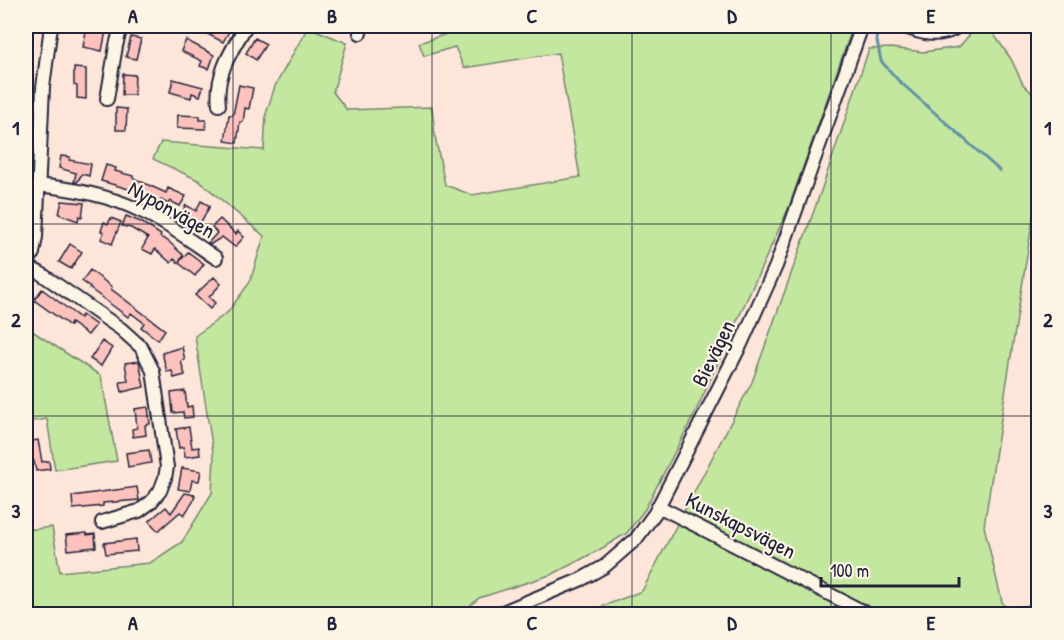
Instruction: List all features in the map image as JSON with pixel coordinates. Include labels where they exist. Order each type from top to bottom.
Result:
[{"type":"street","points":[[51,26],[44,77],[36,185],[31,213],[36,237],[33,253],[26,266],[40,273],[121,329],[141,347],[153,370],[167,467],[160,491],[151,502],[139,511],[102,522]]},
{"type":"street","points":[[107,99],[116,46],[122,26]]},
{"type":"street","points":[[219,105],[219,80],[226,60],[246,26]]},
{"type":"street","name":"Bievägen","points":[[498,615],[582,579],[605,566],[636,539],[658,506],[741,344],[776,266],[862,26]]},
{"type":"street","points":[[903,26],[930,34],[947,33],[954,30]]},
{"type":"street","name":"Nyponvägen","points":[[36,185],[87,192],[124,203],[164,223],[216,258]]},
{"type":"street","name":"Kunskapsvägen","points":[[658,506],[868,615]]},
{"type":"street","points":[[1020,614],[1038,612]]},
{"type":"green space","points":[[471,26],[853,26],[789,207],[695,413],[645,509],[627,533],[553,574],[479,598],[460,614],[26,614],[26,530],[52,527],[60,572],[150,563],[182,542],[212,493],[214,458],[195,336],[228,312],[250,282],[264,236],[198,180],[153,159],[161,142],[264,150],[266,114],[275,86],[308,27],[347,43],[333,92],[347,110],[432,107],[435,136],[445,185],[472,195],[580,177],[558,53],[464,68],[455,47],[424,56],[419,43]]},
{"type":"green space","points":[[977,26],[988,26],[1011,59],[1023,84],[1033,94],[1038,94],[1038,186],[984,526],[1002,602],[1010,614],[588,614],[642,591],[752,382],[820,194],[869,49],[891,48],[923,52],[959,47]]},
{"type":"green space","points":[[26,327],[101,376],[117,461],[55,470],[47,419],[26,422]]},
{"type":"building","points":[[87,26],[107,26],[102,51],[83,47]]},
{"type":"building","points":[[192,26],[232,26],[223,42]]},
{"type":"building","points":[[131,37],[141,39],[136,59],[126,57]]},
{"type":"building","points":[[255,38],[266,44],[256,60],[246,53]]},
{"type":"building","points":[[186,40],[214,55],[209,69],[200,66],[202,61],[181,51]]},
{"type":"building","points":[[74,68],[86,69],[86,99],[77,98]]},
{"type":"building","points":[[123,74],[135,75],[134,95],[122,95]]},
{"type":"building","points":[[173,79],[203,87],[200,96],[192,93],[191,98],[170,92]]},
{"type":"building","points":[[239,85],[253,88],[249,109],[245,108],[243,122],[240,122],[237,143],[225,141],[229,115],[233,115]]},
{"type":"building","points":[[116,108],[127,109],[126,130],[116,130]]},
{"type":"building","points":[[178,115],[200,116],[200,120],[206,120],[206,129],[177,128]]},
{"type":"building","points":[[61,156],[70,157],[69,160],[91,164],[89,176],[82,174],[77,182],[74,182],[76,173],[59,168]]},
{"type":"building","points":[[106,165],[166,193],[168,188],[186,196],[180,206],[161,200],[159,204],[138,194],[139,192],[101,181]]},
{"type":"building","points":[[62,201],[84,203],[82,217],[79,216],[78,221],[59,214]]},
{"type":"building","points":[[201,201],[210,206],[199,225],[180,216],[186,205],[196,211]]},
{"type":"building","points":[[126,216],[141,222],[168,241],[183,255],[179,262],[188,252],[204,264],[195,276],[174,259],[171,263],[155,249],[152,254],[142,249],[148,238],[131,228],[122,226]]},
{"type":"building","points":[[111,218],[121,222],[112,244],[101,239],[104,222],[108,224]]},
{"type":"building","points":[[220,219],[236,234],[238,231],[244,237],[235,247],[222,237],[211,244],[208,243],[217,233],[212,227]]},
{"type":"building","points":[[70,244],[82,252],[71,269],[59,262]]},
{"type":"building","points":[[90,270],[165,330],[158,340],[141,327],[144,323],[131,313],[128,317],[82,281]]},
{"type":"building","points":[[214,277],[221,284],[209,297],[215,303],[210,309],[195,295]]},
{"type":"building","points":[[42,289],[80,318],[82,315],[96,325],[88,335],[71,323],[70,326],[34,300]]},
{"type":"building","points":[[102,341],[112,348],[101,366],[90,359]]},
{"type":"building","points":[[182,347],[185,360],[181,361],[185,375],[174,378],[172,371],[167,372],[162,353]]},
{"type":"building","points":[[139,361],[144,387],[122,392],[120,382],[128,381],[125,363]]},
{"type":"building","points":[[185,391],[187,407],[192,406],[193,417],[184,418],[183,412],[173,413],[171,393]]},
{"type":"building","points":[[148,407],[150,424],[145,425],[146,435],[133,437],[132,429],[137,428],[135,409]]},
{"type":"building","points":[[189,427],[192,448],[199,447],[200,455],[185,457],[184,447],[179,448],[176,429]]},
{"type":"building","points":[[38,440],[42,462],[49,461],[50,469],[36,471],[34,461],[26,462],[26,442]]},
{"type":"building","points":[[149,450],[151,463],[128,467],[126,453]]},
{"type":"building","points":[[182,468],[201,471],[199,481],[192,480],[190,491],[178,489]]},
{"type":"building","points":[[137,487],[139,500],[103,503],[103,506],[73,509],[72,496]]},
{"type":"building","points":[[185,493],[195,495],[184,515],[180,512],[158,531],[149,521],[166,507],[171,513]]},
{"type":"building","points":[[87,533],[87,535],[95,534],[96,547],[68,550],[66,535]]},
{"type":"building","points":[[136,539],[137,551],[106,554],[104,543]]},
{"type":"waterway","points":[[874,26],[881,61],[898,80],[1000,171]]}]
